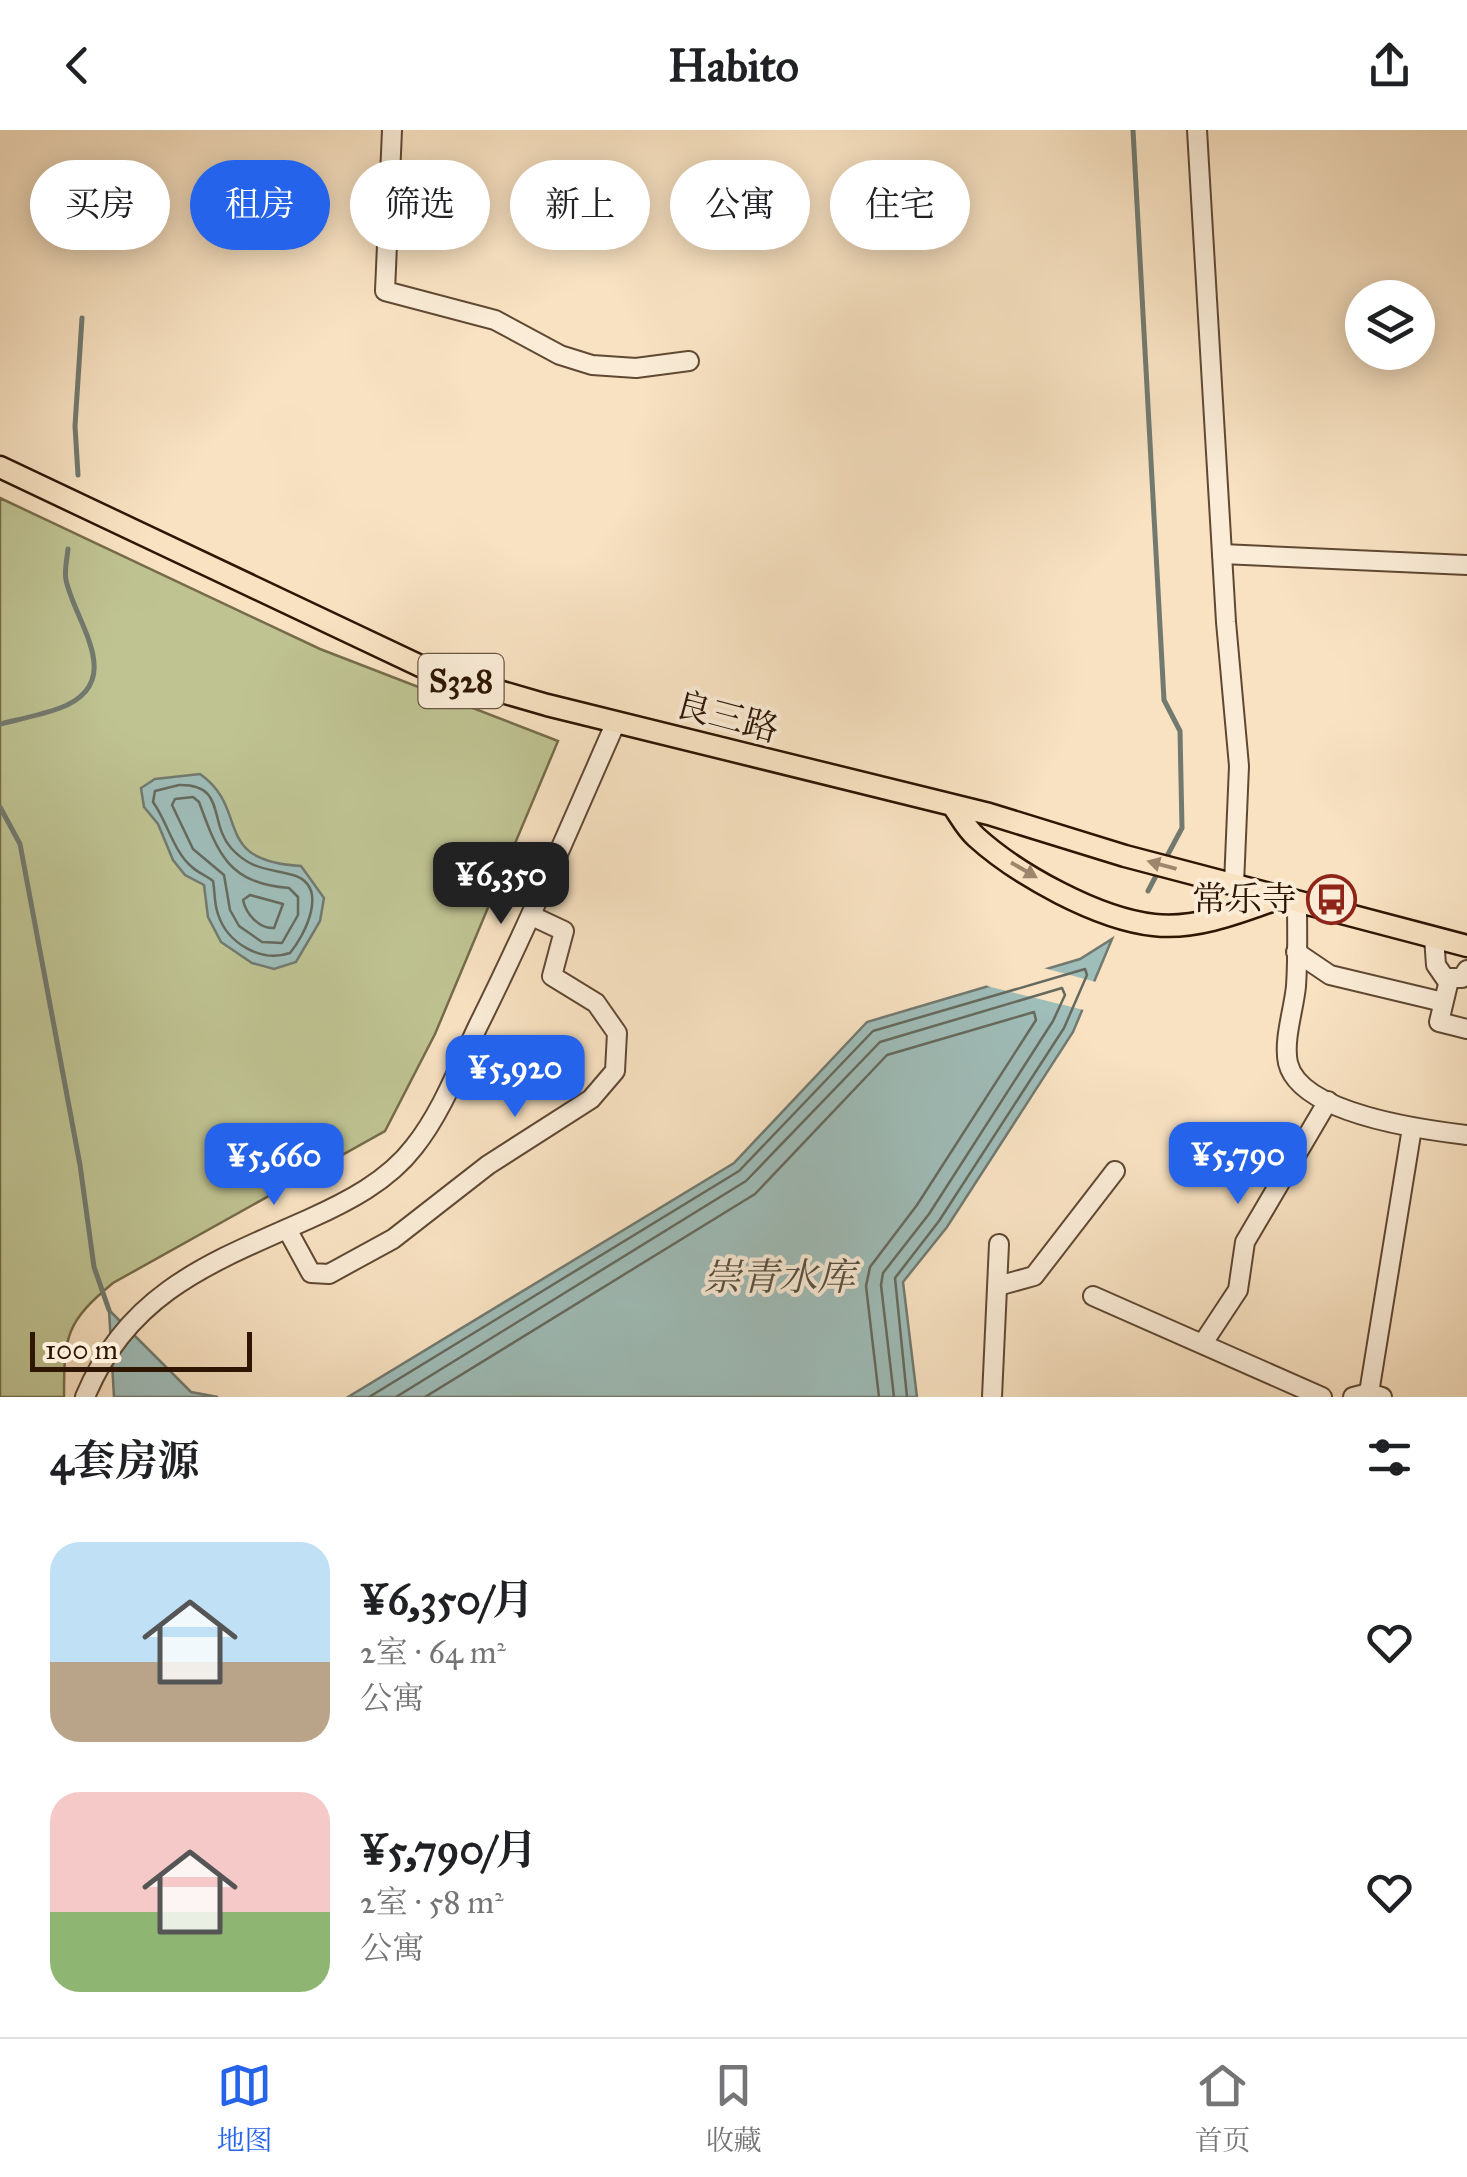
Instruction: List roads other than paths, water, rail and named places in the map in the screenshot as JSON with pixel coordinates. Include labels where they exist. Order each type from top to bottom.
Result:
[{"type":"main road","name":"良三路","points":[[0,468],[433,672],[953,806],[1125,856],[1467,946]]},
{"type":"main road","points":[[953,806],[973,835],[1005,858],[1088,907],[1113,915],[1156,926],[1208,921],[1290,899]]},
{"type":"street","points":[[392,130],[385,292],[495,320],[560,355],[592,365],[636,368],[689,361]]},
{"type":"street","points":[[1196,130],[1239,766],[1234,884]]},
{"type":"street","points":[[1222,554],[1467,565]]},
{"type":"street","points":[[85,1397],[100,1359],[128,1324],[160,1296],[225,1255],[349,1201],[414,1148],[438,1108],[532,916],[616,722]]},
{"type":"street","points":[[1290,899],[1296,952],[1288,1062],[1306,1088],[1364,1116],[1412,1128],[1467,1135]]},
{"type":"street","points":[[287,1229],[311,1273],[329,1274],[393,1239],[488,1165],[592,1099],[614,1072],[616,1033],[596,1003],[552,976],[564,930],[532,916]]},
{"type":"street","points":[[1434,937],[1436,965],[1449,980]]},
{"type":"street","points":[[1296,952],[1330,975],[1443,1002]]},
{"type":"street","points":[[1449,980],[1462,978],[1467,970]]},
{"type":"street","points":[[1449,980],[1438,1022],[1467,1029]]},
{"type":"street","points":[[1203,1343],[1238,1290],[1244,1242],[1328,1100]]},
{"type":"street","points":[[1368,1396],[1412,1128]]},
{"type":"street","points":[[998,1286],[1034,1276],[1116,1170]]},
{"type":"street","points":[[992,1397],[999,1244]]},
{"type":"street","points":[[1094,1296],[1322,1397]]},
{"type":"water","points":[[200,774],[224,803],[242,844],[254,855],[301,866],[324,898],[320,921],[296,962],[274,969],[252,963],[221,942],[208,917],[204,885],[185,875],[173,860],[158,824],[144,807],[141,788],[155,779]]},
{"type":"water","name":"崇青水库","points":[[1112,939],[1073,1032],[947,1227],[903,1282],[917,1397],[348,1397],[734,1163],[867,1022],[1080,959]]},
{"type":"water","points":[[109,1310],[191,1392],[218,1397],[114,1397]]},
{"type":"waterway","points":[[1133,130],[1164,700],[1180,731],[1182,828],[1166,858]]},
{"type":"waterway","points":[[78,475],[75,426],[82,318]]},
{"type":"waterway","points":[[0,724],[60,708],[80,697],[91,683],[92,650],[66,580],[68,549]]},
{"type":"waterway","points":[[0,807],[20,844],[80,1165],[94,1267],[109,1310]]},
{"type":"waterway","points":[[1148,891],[1158,872]]},
{"type":"place","name":"常乐寺","points":[[1332,899]]}]
